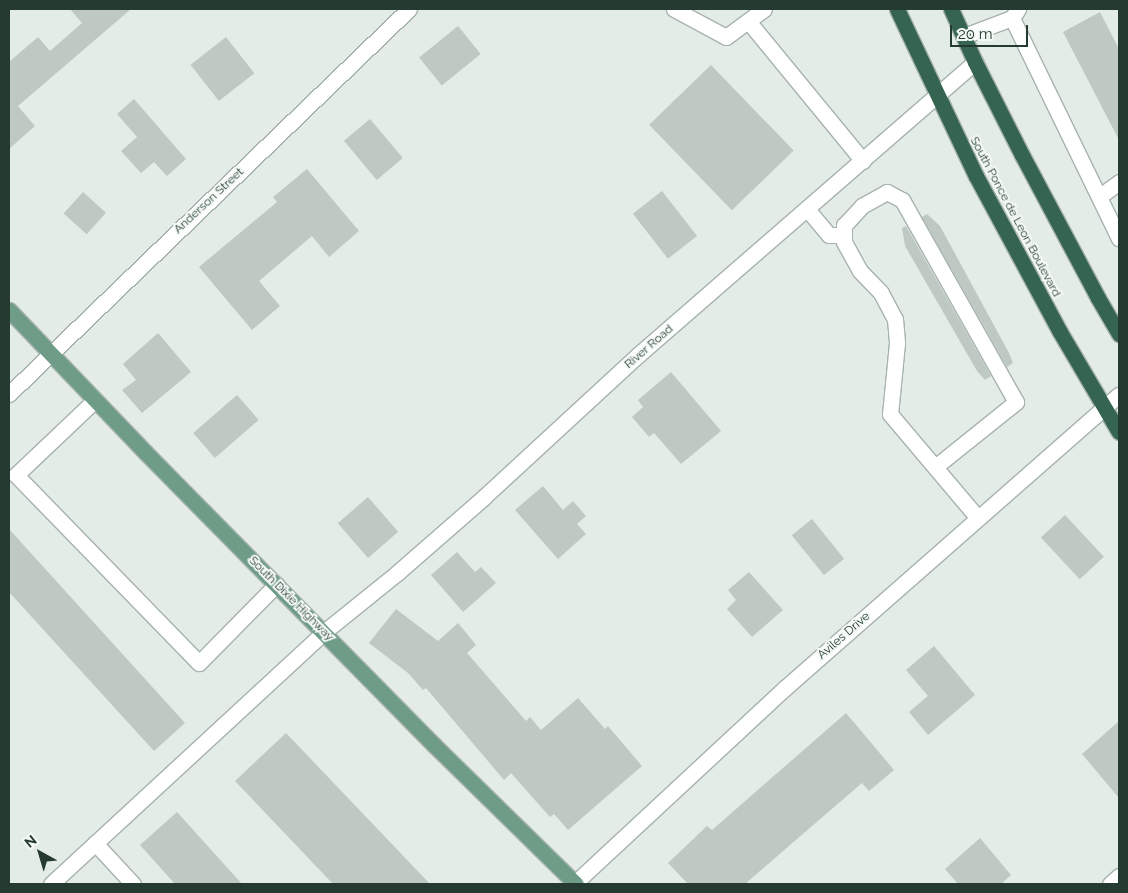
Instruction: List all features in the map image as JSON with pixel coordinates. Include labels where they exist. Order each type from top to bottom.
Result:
[{"type":"highway","name":"South Ponce de Leon Boulevard","points":[[897,9],[936,96],[1015,251],[1119,432]]},
{"type":"highway","points":[[951,9],[975,62],[1064,235],[1119,334]]},
{"type":"main road","name":"South Dixie Highway","points":[[9,310],[276,585],[575,884]]},
{"type":"street","name":"Anderson Street","points":[[9,394],[410,9]]},
{"type":"street","points":[[674,9],[726,37],[764,9]]},
{"type":"street","points":[[964,36],[1015,14],[1119,238]]},
{"type":"street","points":[[748,21],[863,161]]},
{"type":"street","name":"River Road","points":[[51,884],[324,632],[397,573],[470,510],[638,356],[975,62]]},
{"type":"street","points":[[1100,196],[1119,182]]},
{"type":"street","points":[[935,467],[1016,402],[902,200],[887,192],[862,206],[844,225],[844,242],[860,271],[881,293],[895,319],[897,343],[890,414],[978,518]]},
{"type":"street","points":[[807,209],[829,235],[844,235]]},
{"type":"street","name":"Aviles Drive","points":[[575,884],[785,688],[1119,395]]},
{"type":"street","points":[[95,400],[16,476],[199,663],[276,585]]},
{"type":"street","points":[[95,843],[133,884]]},
{"type":"street","points":[[1110,884],[1119,876]]},
{"type":"building","points":[[70,9],[131,9],[18,106],[35,126],[9,149],[9,62],[38,37],[50,51],[82,23]]},
{"type":"building","points":[[1100,12],[1119,49],[1119,140],[1063,32]]},
{"type":"building","points":[[458,26],[481,54],[442,85],[419,57]]},
{"type":"building","points":[[226,37],[254,73],[219,101],[191,65]]},
{"type":"building","points":[[711,65],[794,151],[732,210],[649,125]]},
{"type":"building","points":[[134,99],[186,159],[167,176],[154,162],[141,173],[121,151],[137,137],[117,114]]},
{"type":"building","points":[[370,119],[403,158],[377,180],[344,141]]},
{"type":"building","points":[[307,169],[359,231],[329,257],[312,236],[259,281],[280,306],[252,330],[199,267],[277,202],[273,197]]},
{"type":"building","points":[[662,191],[697,236],[668,259],[633,214]]},
{"type":"building","points":[[83,192],[106,213],[87,234],[64,214]]},
{"type":"building","points":[[927,214],[940,226],[1009,353],[1013,363],[1007,367],[922,217]]},
{"type":"building","points":[[906,226],[991,376],[985,380],[977,371],[905,246],[902,228]]},
{"type":"building","points":[[158,333],[191,372],[142,413],[122,390],[136,380],[123,364]]},
{"type":"building","points":[[671,372],[721,431],[681,464],[654,433],[649,437],[632,417],[643,407],[638,400]]},
{"type":"building","points":[[237,395],[259,420],[215,458],[193,433]]},
{"type":"building","points":[[543,486],[563,510],[573,501],[586,516],[577,524],[586,534],[558,559],[515,510]]},
{"type":"building","points":[[368,497],[398,532],[368,558],[338,523]]},
{"type":"building","points":[[1065,515],[1104,557],[1080,579],[1041,538]]},
{"type":"building","points":[[812,519],[844,559],[824,575],[792,535]]},
{"type":"building","points":[[9,529],[185,723],[154,751],[9,592]]},
{"type":"building","points":[[457,552],[475,572],[481,567],[496,583],[463,612],[431,575]]},
{"type":"building","points":[[749,572],[783,610],[752,637],[727,609],[736,600],[728,590]]},
{"type":"building","points":[[396,609],[438,641],[458,623],[476,645],[467,653],[526,721],[530,717],[541,730],[578,698],[605,729],[608,726],[642,766],[568,830],[554,814],[550,817],[511,773],[504,780],[426,688],[423,690],[408,673],[369,643]]},
{"type":"building","points":[[934,646],[975,695],[928,735],[909,712],[928,696],[906,670]]},
{"type":"building","points":[[846,713],[894,770],[869,791],[862,783],[745,884],[688,884],[668,863],[707,826],[712,830]]},
{"type":"building","points":[[1119,721],[1119,798],[1082,754]]},
{"type":"building","points":[[286,733],[430,884],[333,884],[235,781]]},
{"type":"building","points":[[177,812],[242,884],[175,884],[140,845]]},
{"type":"building","points":[[980,838],[1011,875],[1001,884],[958,884],[945,869]]}]
